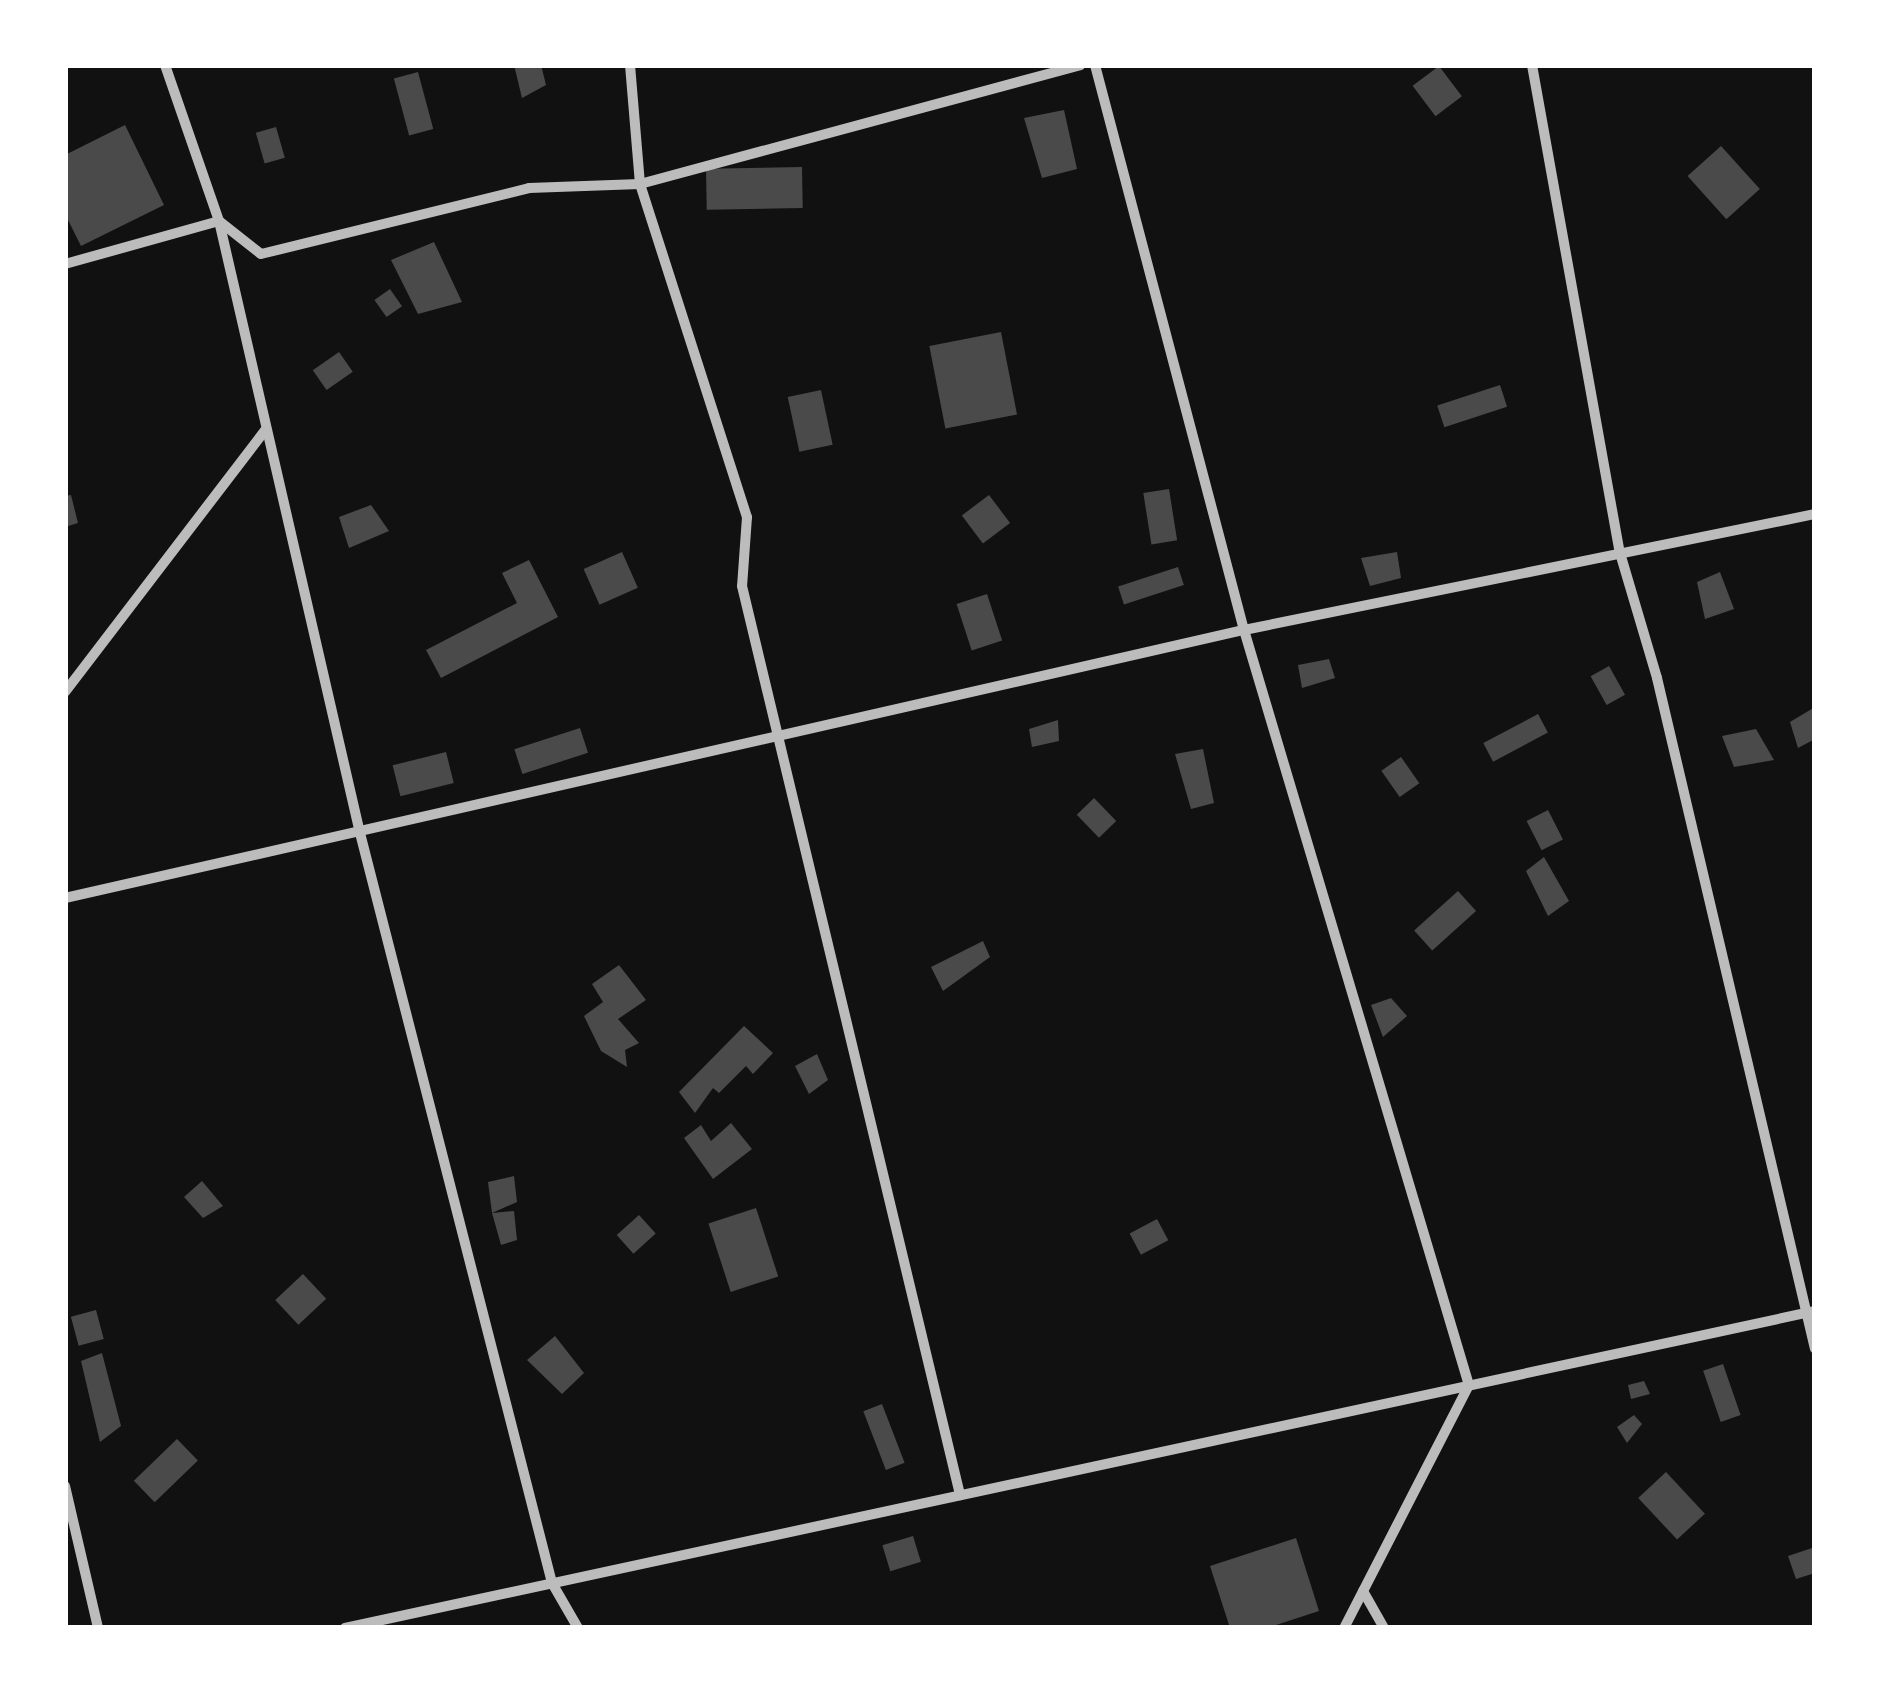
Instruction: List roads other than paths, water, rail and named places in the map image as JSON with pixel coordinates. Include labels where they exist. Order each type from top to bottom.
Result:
[{"type":"street","points":[[164,65],[219,221],[360,833],[552,1584],[578,1628]]},
{"type":"street","points":[[630,65],[640,184],[747,517],[742,586],[960,1495]]},
{"type":"street","points":[[219,221],[261,254],[529,188],[640,184],[1080,65]]},
{"type":"street","points":[[1095,65],[1244,630],[1470,1385],[1344,1628]]},
{"type":"street","points":[[1532,65],[1620,552],[1657,678],[1815,1350]]},
{"type":"street","points":[[65,264],[219,221]]},
{"type":"street","points":[[65,692],[265,430]]},
{"type":"street","points":[[65,898],[776,740],[1244,630],[1815,514]]},
{"type":"street","points":[[345,1628],[1809,1312]]},
{"type":"street","points":[[65,1486],[98,1628]]},
{"type":"street","points":[[1363,1591],[1384,1628]]}]
